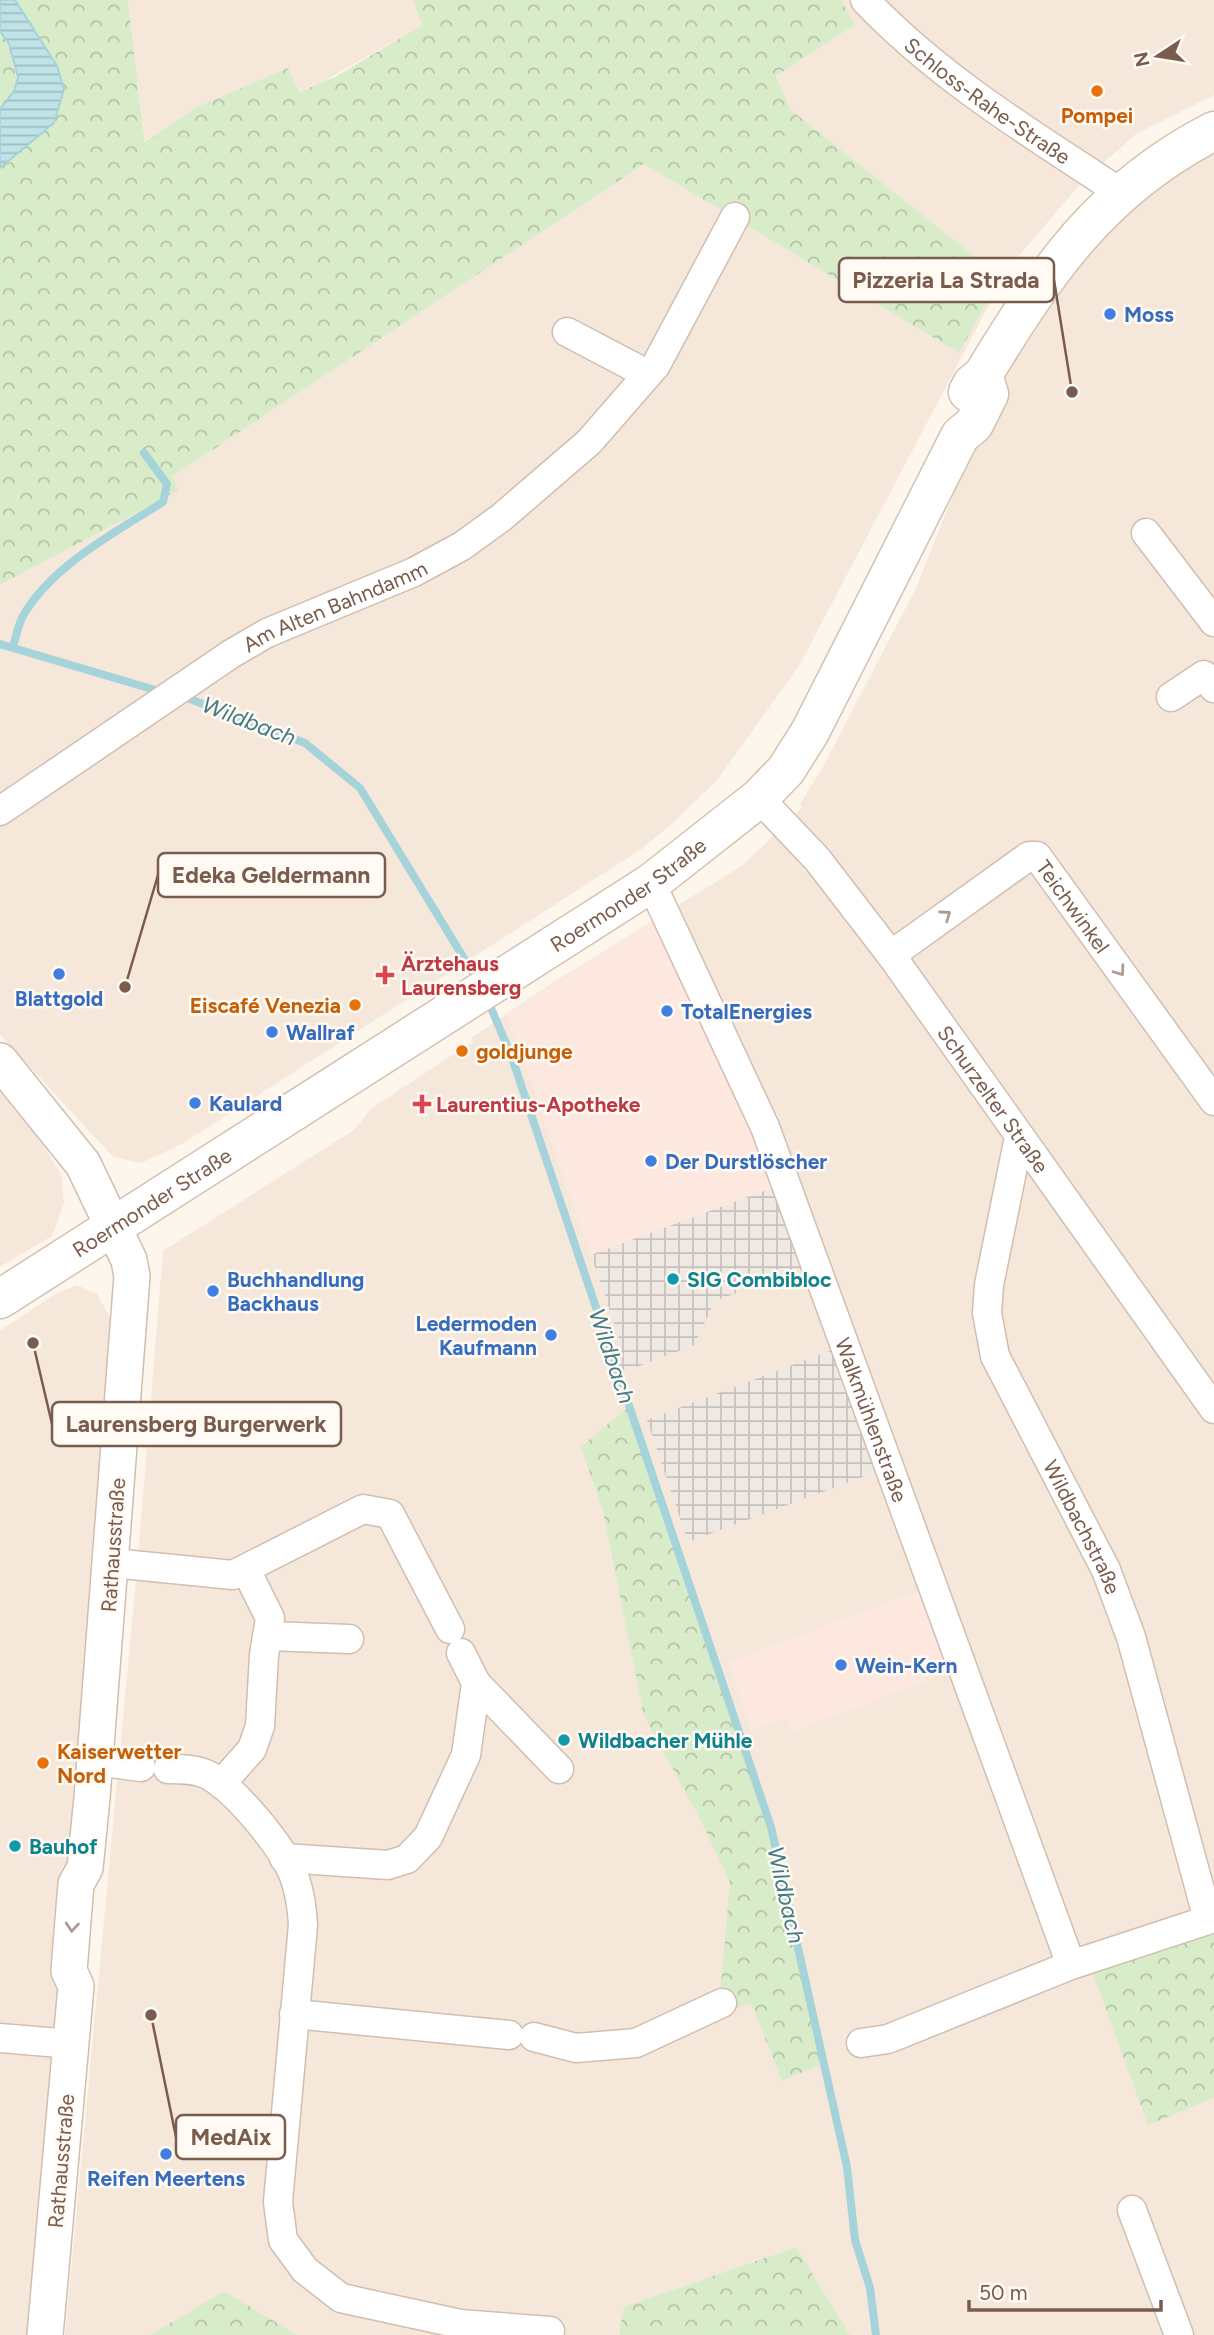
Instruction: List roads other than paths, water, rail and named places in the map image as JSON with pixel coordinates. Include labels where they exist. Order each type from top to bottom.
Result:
[{"type":"main road","name":"Roermonder Straße","points":[[0,1300],[651,883],[759,798],[786,770],[810,732],[960,436],[956,414],[972,384],[983,375],[1040,284],[1091,221],[1120,192],[1155,166],[1214,131]]},
{"type":"street","name":"Schloss-Rahe-Straße","points":[[865,0],[886,22],[959,82],[1120,192]]},
{"type":"street","name":"Am Alten Bahndamm","points":[[0,811],[209,668],[267,634],[414,572],[462,546],[502,517],[589,442],[656,365],[735,217]]},
{"type":"street","points":[[567,332],[647,374]]},
{"type":"street","points":[[1146,533],[1214,622]]},
{"type":"street","points":[[1171,697],[1211,676]]},
{"type":"street","name":"Schurzelter Straße","points":[[759,798],[817,859],[891,955],[1214,1409]]},
{"type":"street","name":"Teichwinkel","points":[[891,955],[1029,856],[1037,856],[1214,1101]]},
{"type":"street","name":"Walkmühlenstraße","points":[[651,883],[765,1128],[1071,1965]]},
{"type":"street","name":"Rathausstraße","points":[[0,1061],[83,1164],[114,1225],[129,1260],[132,1276],[112,1563],[85,1868],[98,1902],[96,1937],[92,1972],[76,1986],[45,2335]]},
{"type":"street","name":"Wildbachstraße","points":[[861,2043],[888,2039],[1071,1965],[1211,1918],[1131,1637],[1107,1570],[995,1356],[988,1313],[989,1286],[1019,1137]]},
{"type":"street","points":[[112,1563],[233,1575],[363,1509],[390,1514],[476,1684],[559,1769]]},
{"type":"street","points":[[221,1784],[252,1749],[260,1726],[264,1655],[270,1636],[270,1618],[246,1570]]},
{"type":"street","points":[[270,1636],[349,1639]]},
{"type":"street","points":[[284,1858],[388,1865],[407,1859],[428,1836],[466,1755],[476,1684]]},
{"type":"street","points":[[95,1761],[206,1774],[221,1784],[284,1858],[294,1875],[303,1925],[278,2202],[283,2241],[305,2270],[341,2298],[460,2324],[550,2331]]},
{"type":"street","points":[[294,2014],[521,2036],[576,2048],[636,2043],[722,2003]]},
{"type":"street","points":[[0,2038],[71,2044]]},
{"type":"street","points":[[1132,2210],[1179,2335]]},
{"type":"water","points":[[0,0],[15,0],[57,66],[64,89],[54,123],[0,168],[0,109],[14,91],[18,77],[9,44],[0,31]]},
{"type":"waterway","points":[[13,647],[23,616],[50,581],[105,538],[163,502],[167,484],[144,453]]},
{"type":"waterway","name":"Wildbach","points":[[0,644],[162,692]]},
{"type":"waterway","name":"Wildbach","points":[[182,696],[305,743],[360,788],[479,983]]},
{"type":"waterway","name":"Wildbach","points":[[488,1001],[511,1055],[771,1827],[847,2167],[855,2240],[870,2288],[876,2335]]},
{"type":"place","name":"Pompei","points":[[1097,91]]},
{"type":"place","name":"Moss","points":[[1110,314]]},
{"type":"place","name":"Pizzeria La Strada","points":[[1072,392]]},
{"type":"place","name":"Blattgold","points":[[59,974]]},
{"type":"place","name":"Ärztehaus Laurensberg","points":[[385,975]]},
{"type":"place","name":"Edeka Geldermann","points":[[125,987]]},
{"type":"place","name":"Eiscafé Venezia","points":[[355,1005]]},
{"type":"place","name":"TotalEnergies","points":[[667,1011]]},
{"type":"place","name":"Wallraf","points":[[272,1032]]},
{"type":"place","name":"goldjunge","points":[[462,1051]]},
{"type":"place","name":"Kaulard","points":[[195,1103]]},
{"type":"place","name":"Laurentius-Apotheke","points":[[422,1104]]},
{"type":"place","name":"Der Durstlöscher","points":[[651,1161]]},
{"type":"place","name":"SIG Combibloc","points":[[673,1279]]},
{"type":"place","name":"Buchhandlung Backhaus","points":[[213,1291]]},
{"type":"place","name":"Ledermoden Kaufmann","points":[[551,1335]]},
{"type":"place","name":"Laurensberg Burgerwerk","points":[[33,1343]]},
{"type":"place","name":"Wein-Kern","points":[[841,1665]]},
{"type":"place","name":"Wildbacher Mühle","points":[[564,1740]]},
{"type":"place","name":"Kaiserwetter Nord","points":[[43,1763]]},
{"type":"place","name":"Bauhof","points":[[15,1846]]},
{"type":"place","name":"MedAix","points":[[151,2015]]},
{"type":"place","name":"Reifen Meertens","points":[[166,2154]]}]
